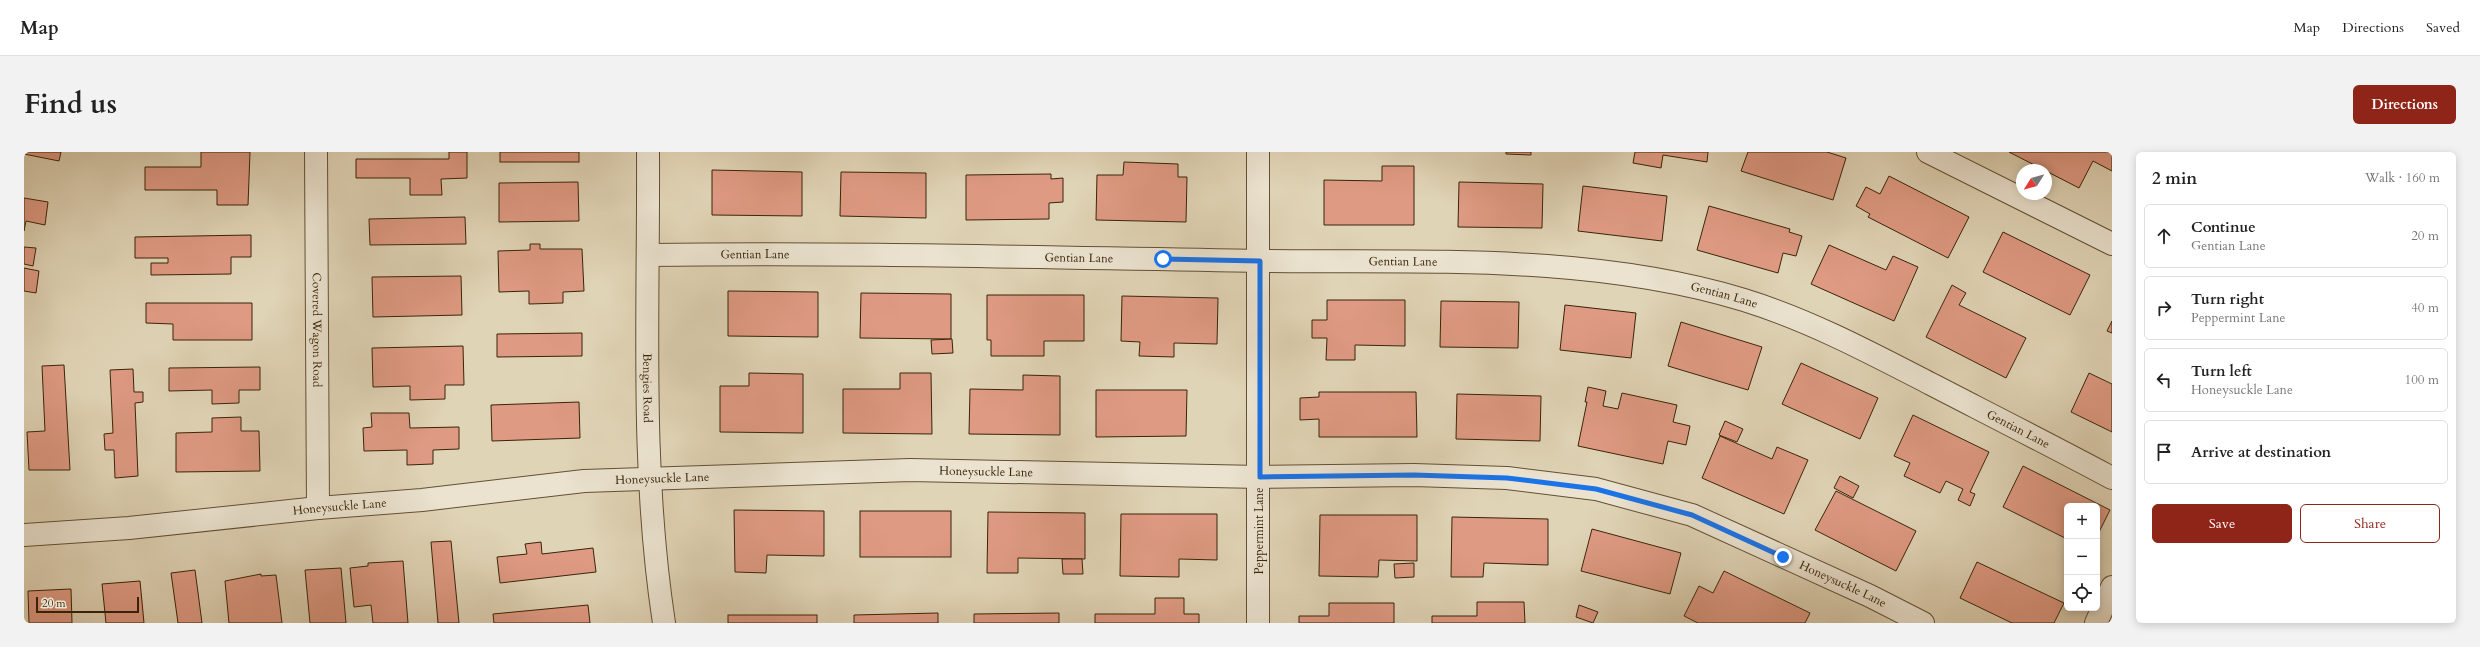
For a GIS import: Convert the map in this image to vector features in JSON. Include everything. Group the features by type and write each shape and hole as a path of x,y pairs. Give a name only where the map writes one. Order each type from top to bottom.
{"street":[{"name":"Covered Wagon Road","path":"316,152 318,508"},
{"name":"Bengies Road","path":"648,152 649,255 646,385 649,479 654,559 664,623"},
{"name":"Peppermint Lane","path":"1258,152 1260,261 1258,623"},
{"path":"1928,152 2112,244"},
{"name":"Gentian Lane","path":"649,255 813,253 1447,263 1544,267 1638,276 1747,301 1869,352 2112,478"},
{"name":"Honeysuckle Lane","path":"24,535 130,528 318,508 422,500 584,481 910,470 1260,477 1414,475 1499,478 1596,489 1692,515 1870,596 1923,623"},
{"path":"2096,623 2112,586"}],"building":[{"path":"24,152 61,152 59,161 24,154"},
{"path":"201,152 250,152 248,205 217,205 217,190 145,190 145,167 201,167"},
{"path":"449,152 467,152 467,178 441,179 442,195 410,195 410,178 356,178 356,159 449,159"},
{"path":"500,152 579,152 579,162 500,162"},
{"path":"1506,152 1531,152 1531,155 1506,154"},
{"path":"1635,152 1708,152 1707,162 1663,155 1661,168 1633,163"},
{"path":"1748,152 1827,152 1846,158 1833,200 1741,171"},
{"path":"2009,152 2112,152 2112,171 2093,161 2079,188 2052,174 2052,164 2032,164"},
{"path":"1124,162 1178,164 1178,177 1187,177 1186,222 1096,220 1097,175 1123,175"},
{"path":"1382,166 1414,166 1414,225 1324,225 1324,180 1382,181"},
{"path":"712,170 802,172 802,216 712,215"},
{"path":"841,172 926,173 926,218 840,216"},
{"path":"1051,174 1051,179 1063,178 1063,202 1049,203 1049,219 966,220 966,175"},
{"path":"1889,176 1969,217 1948,258 1868,217 1870,214 1856,206 1866,187 1880,194"},
{"path":"578,182 579,221 499,222 499,183"},
{"path":"1459,182 1543,184 1542,228 1458,227"},
{"path":"1583,186 1667,196 1662,241 1578,231"},
{"path":"24,198 48,202 45,225 26,221 24,231"},
{"path":"1709,206 1790,229 1789,232 1802,236 1796,256 1783,253 1778,273 1697,250"},
{"path":"465,217 466,244 370,245 369,219"},
{"path":"2003,232 2090,275 2070,315 1983,272"},
{"path":"251,235 251,257 231,257 231,274 151,275 151,263 168,263 168,258 135,258 135,237"},
{"path":"530,244 540,244 540,249 582,249 584,291 563,292 563,303 529,304 529,291 499,292 498,251 530,250"},
{"path":"1829,245 1886,270 1893,256 1918,267 1894,321 1811,284"},
{"path":"24,247 36,248 33,266 24,264"},
{"path":"24,268 39,271 36,293 24,291"},
{"path":"461,276 462,315 373,317 372,277"},
{"path":"1952,285 1966,293 1959,305 2026,338 2006,378 1926,337"},
{"path":"728,291 818,292 818,337 728,336"},
{"path":"861,293 951,294 951,339 860,338"},
{"path":"987,295 1084,295 1084,341 1044,341 1044,356 991,356 991,340 987,340"},
{"path":"1122,296 1218,298 1217,344 1174,343 1174,357 1139,356 1140,342 1121,341"},
{"path":"1327,300 1405,300 1405,346 1355,345 1355,360 1326,360 1327,338 1312,338 1312,320 1327,320"},
{"path":"1441,301 1519,302 1518,348 1440,347"},
{"path":"146,303 252,303 252,340 173,340 173,324 146,323"},
{"path":"1565,305 1636,313 1631,358 1560,350"},
{"path":"2112,321 2112,333 2107,331"},
{"path":"1681,322 1762,347 1748,390 1668,366"},
{"path":"582,333 582,356 497,357 497,334"},
{"path":"952,339 953,353 932,354 931,340"},
{"path":"463,346 464,385 445,385 445,399 410,400 410,386 373,387 372,348"},
{"path":"1801,363 1878,398 1860,439 1782,404"},
{"path":"64,365 70,470 29,470 27,432 45,431 42,366"},
{"path":"260,367 260,390 239,390 239,403 212,404 212,390 169,391 169,368"},
{"path":"133,369 134,392 143,392 143,402 135,403 138,476 115,478 114,450 105,450 104,434 113,433 110,370"},
{"path":"749,373 803,374 803,433 720,432 720,386 749,386"},
{"path":"900,373 931,373 932,434 843,433 843,389 900,389"},
{"path":"2089,373 2112,384 2112,432 2071,412"},
{"path":"1023,375 1060,376 1060,435 969,434 970,389 1023,390"},
{"path":"1588,387 1606,391 1603,406 1618,409 1622,393 1677,405 1673,422 1690,426 1686,445 1668,441 1663,464 1578,446 1587,402 1585,402"},
{"path":"1096,390 1187,390 1186,436 1096,437"},
{"path":"1319,392 1416,392 1417,437 1319,437 1319,419 1300,420 1300,398 1319,397"},
{"path":"1457,394 1541,396 1540,441 1456,439"},
{"path":"579,402 580,438 492,441 491,405"},
{"path":"371,413 409,413 410,428 459,427 459,449 433,450 433,464 407,465 407,450 364,451 363,428 372,427"},
{"path":"1913,415 1989,452 1970,492 1975,494 1970,506 1958,500 1963,489 1946,481 1940,493 1904,476 1910,463 1894,456"},
{"path":"241,417 241,431 259,431 260,471 176,472 176,433 212,432 212,418"},
{"path":"1725,421 1743,429 1737,442 1719,435"},
{"path":"1720,436 1772,459 1777,447 1808,460 1784,514 1702,478"},
{"path":"2023,466 2096,503 2064,503 2064,538 2003,507"},
{"path":"1840,476 1859,486 1853,498 1834,488"},
{"path":"1836,491 1916,531 1896,571 1815,530"},
{"path":"2100,505 2110,510 2100,530"},
{"path":"734,510 824,511 824,556 767,555 766,573 735,572"},
{"path":"860,511 951,511 951,557 860,557"},
{"path":"988,512 1085,513 1085,559 1018,558 1018,573 987,573"},
{"path":"1121,514 1217,514 1217,560 1179,559 1179,577 1120,576"},
{"path":"1320,515 1417,515 1417,561 1379,560 1378,577 1319,576"},
{"path":"1452,517 1548,519 1548,565 1484,563 1483,577 1451,577"},
{"path":"1592,529 1681,553 1670,594 1581,571"},
{"path":"451,541 459,623 438,623 431,542"},
{"path":"541,542 542,554 593,548 596,572 500,583 497,557 527,554 525,544"},
{"path":"1062,559 1082,559 1083,574 1063,574"},
{"path":"403,561 408,623 373,623 371,605 354,607 350,568 368,566 368,563"},
{"path":"1977,562 2064,603 2054,623 2012,623 1960,598"},
{"path":"1414,563 1414,577 1395,578 1394,564"},
{"path":"341,568 346,623 310,623 305,570"},
{"path":"195,570 202,623 178,623 171,573"},
{"path":"1724,571 1810,613 1805,623 1698,623 1684,616 1699,586 1713,593"},
{"path":"261,574 261,576 276,575 282,623 229,623 225,581"},
{"path":"140,581 144,623 106,623 102,584"},
{"path":"71,589 72,623 29,623 28,591"},
{"path":"1155,598 1184,598 1184,614 1199,614 1199,623 1095,623 1095,614 1155,614"},
{"path":"1477,602 1524,602 1525,623 1432,623 1432,616 1477,616"},
{"path":"1329,603 1394,603 1394,623 1299,623 1299,616 1329,616"},
{"path":"588,605 590,623 494,623 493,614"},
{"path":"1579,605 1598,612 1593,623 1576,617"},
{"path":"938,613 938,623 854,623 854,615"},
{"path":"1059,613 1059,623 974,623 974,614"},
{"path":"728,615 817,615 817,623 728,623"}],"route":[{"path":"1163,259 1260,261 1260,477 1414,475 1507,478 1596,489 1692,515 1783,557"}]}
